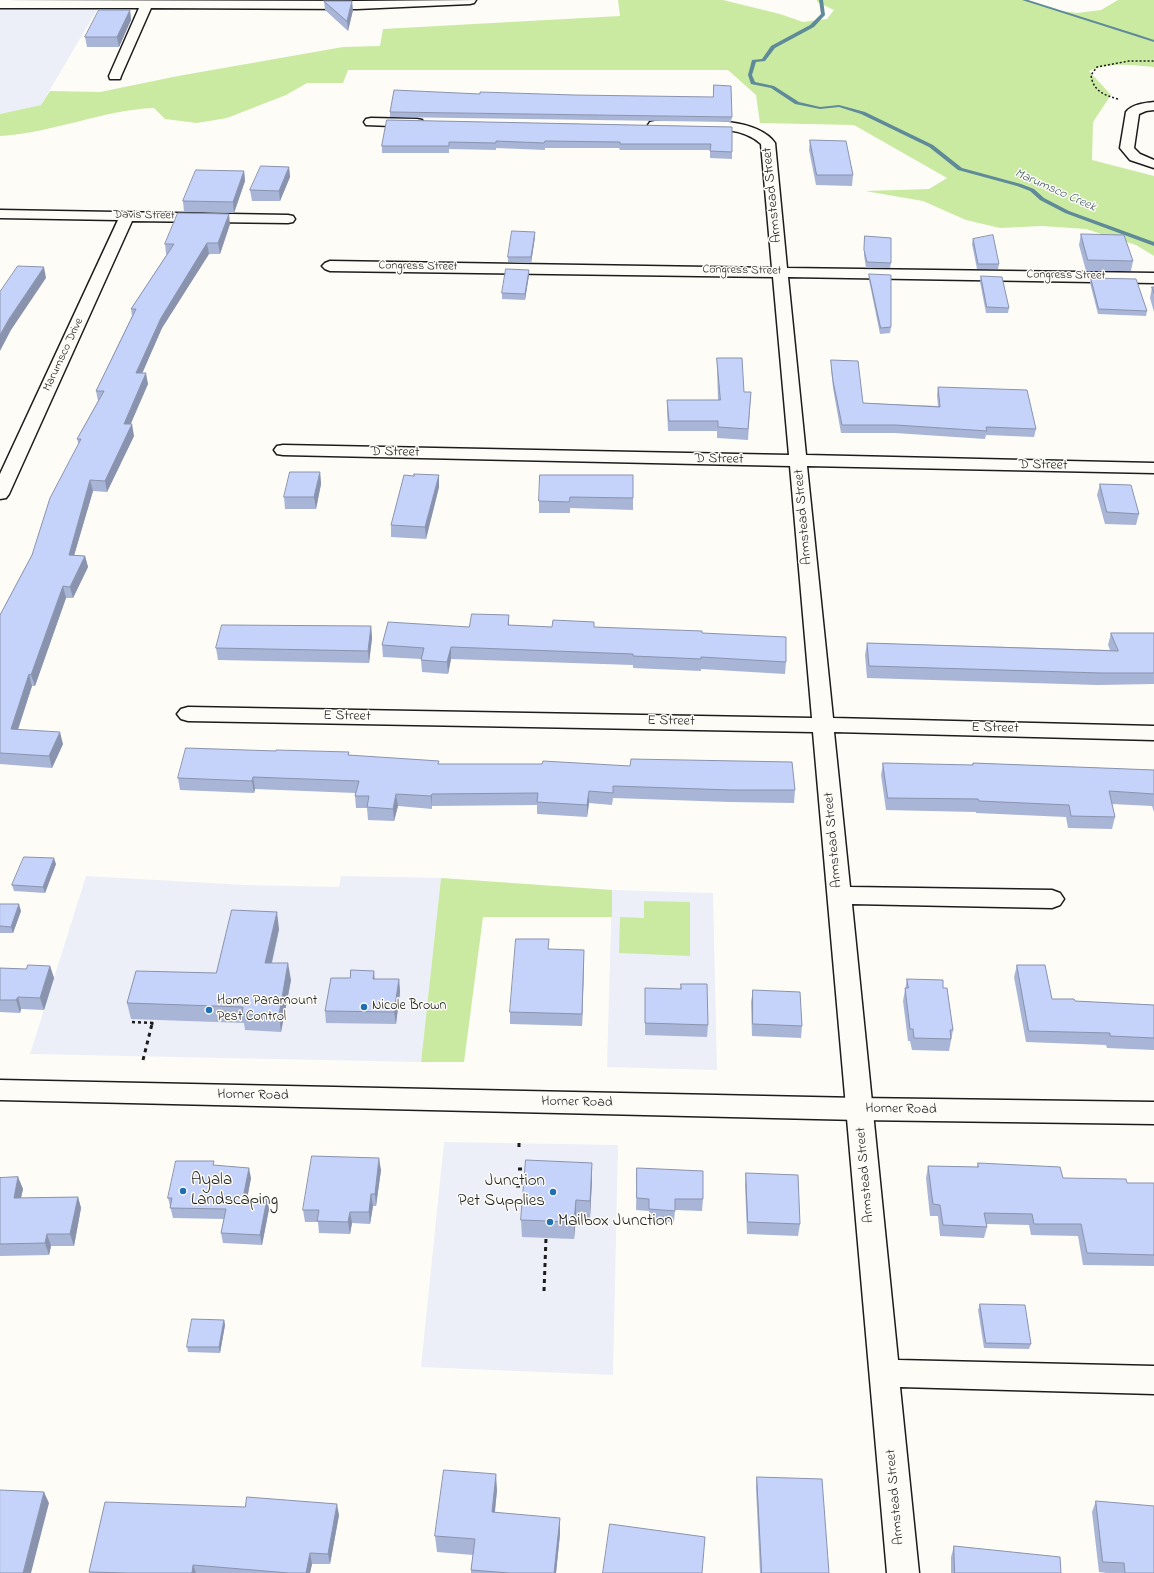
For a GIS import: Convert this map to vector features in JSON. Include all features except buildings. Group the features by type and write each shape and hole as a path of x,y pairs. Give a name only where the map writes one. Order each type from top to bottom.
{"street":[{"path":"0,4 470,0"},
{"path":"115,76 148,3"},
{"path":"1149,107 1133,112 1128,148 1129,153 1135,157 1144,162 1154,164"},
{"path":"371,122 427,123"},
{"name":"Armstead Street","path":"639,125 738,128 758,133 765,137 768,143 903,1573"},
{"name":"Davis Street","path":"0,214 288,219"},
{"name":"Marumsco Drive","path":"0,494 127,216"},
{"name":"Congress Street","path":"330,266 781,271 1154,278"},
{"name":"D Street","path":"283,450 1154,468"},
{"name":"E Street","path":"188,714 824,725 1154,733"},
{"path":"839,895 1052,899"},
{"name":"Horner Road","path":"0,1090 860,1109 1154,1113"},
{"path":"884,1373 1154,1380"}],"path":[{"path":"1149,107 1105,95 1093,86 1091,75 1097,67 1102,65 1129,61 1154,61"},
{"path":"132,1022 153,1021 143,1060"},
{"path":"518,1169 532,1170"},
{"path":"516,1186 525,1186"},
{"path":"544,1291 546,1238"}],"shaded area":[{"path":"0,1 101,3 41,105 0,114"},
{"path":"86,876 245,885 339,887 341,876 441,878 421,1062 30,1054"},
{"path":"612,890 713,893 717,1070 607,1067"},
{"path":"444,1142 618,1145 613,1375 421,1367"}],"green space":[{"path":"618,0 723,0 780,14 803,22 827,19 834,10 817,2 817,0 1028,0 1062,11 1077,13 1101,10 1118,0 1154,0 1154,67 1113,65 1089,71 1111,95 1093,122 1092,160 1154,176 1154,256 1136,245 1086,229 1042,226 1000,228 966,220 923,201 865,191 929,189 947,178 854,125 760,123 756,95 728,70 348,70 343,83 307,83 286,95 227,118 197,123 165,119 154,108 115,113 39,131 0,136 0,114 41,105 50,91 100,92 178,76 343,47 380,46 383,29 620,16"},
{"path":"441,878 612,890 612,917 483,917 464,1062 421,1062"},
{"path":"644,901 690,902 690,956 619,953 620,917 644,918"}],"waterway":[{"name":"Marumsco Creek","path":"821,0 823,14 812,26 773,47 763,60 754,61 750,75 753,83 772,87 797,103 820,108 839,106 863,113 931,146 960,169 1032,190 1042,199 1067,212 1154,244"},
{"path":"1024,0 1154,41"}],"place":[{"name":"Nicole Brown","path":"364,1007"},
{"name":"Home Paramount Pest Control","path":"209,1010"},
{"name":"Ayala Landscaping","path":"183,1191"},
{"name":"Junction Pet Supplies","path":"553,1192"},
{"name":"Mailbox Junction","path":"550,1222"}]}
